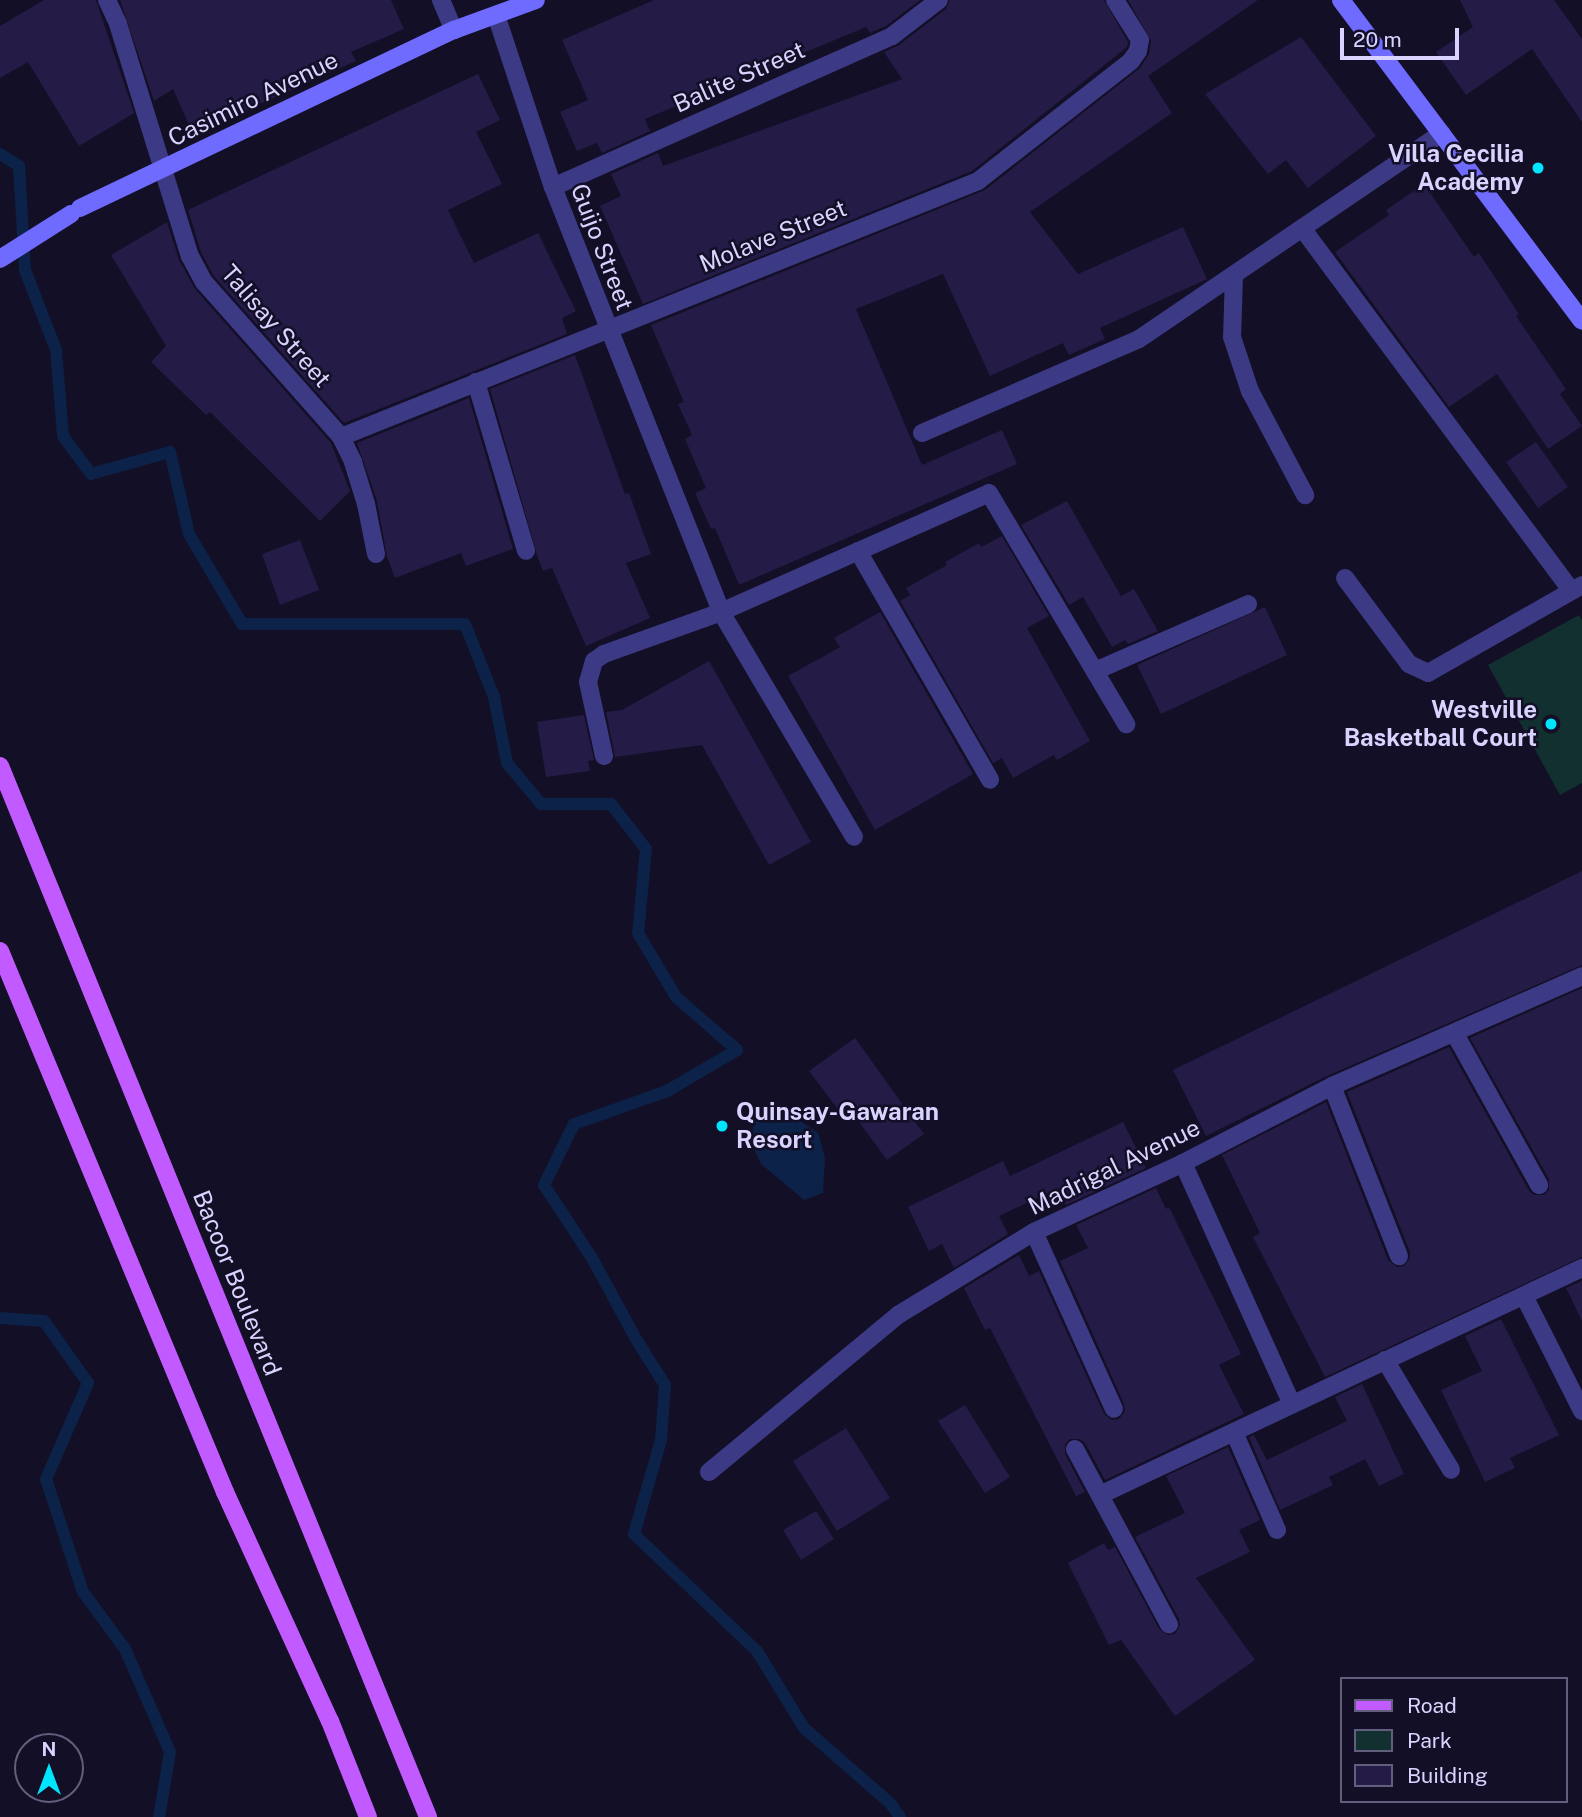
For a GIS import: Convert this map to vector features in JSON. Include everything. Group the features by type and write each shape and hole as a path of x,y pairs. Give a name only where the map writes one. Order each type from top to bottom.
{"main road":[{"name":"Bacoor Boulevard","path":"0,766 428,1817"},
{"path":"0,951 225,1492 330,1721 368,1817"}],"street":[{"name":"Talisay Street","path":"107,0 118,24 190,256 204,282 341,437 353,462 366,504 376,554"},
{"path":"441,0 454,30"},
{"name":"Casimiro Avenue","path":"0,259 76,211 454,30 536,0"},
{"name":"Balite Street","path":"553,187 892,36 939,0"},
{"name":"Molave Street","path":"341,437 978,181 1131,61 1138,51 1140,40 1115,0"},
{"path":"1341,0 1582,321"},
{"name":"Guijo Street","path":"496,15 553,187 721,612 854,837"},
{"path":"922,433 1139,339 1441,133"},
{"path":"1302,228 1577,588 1428,673 1409,664 1345,578"},
{"path":"1234,275 1232,337 1250,391 1304,495"},
{"path":"476,382 526,551"},
{"path":"604,756 588,682 594,661 604,654 721,612 989,493 1126,724"},
{"path":"858,551 990,780"},
{"path":"1095,671 1248,604"},
{"name":"Madrigal Avenue","path":"709,1472 898,1315 1034,1232 1183,1163 1332,1086 1582,976"},
{"path":"1455,1034 1539,1185"},
{"path":"1332,1086 1399,1256"},
{"path":"1183,1163 1292,1404"},
{"path":"1034,1232 1114,1409"},
{"path":"1100,1495 1582,1268"},
{"path":"1524,1296 1582,1411"},
{"path":"1385,1360 1451,1469"},
{"path":"1234,1432 1277,1530"},
{"path":"1075,1449 1169,1625"}],"green space":[{"name":"Westville Basketball Court","path":"1579,615 1582,620 1582,783 1560,795 1488,665"}],"water":[{"path":"780,1107 818,1133 825,1157 823,1193 804,1200 761,1164 751,1142 755,1117"}],"building":[{"path":"44,0 96,0 134,113 79,146 28,62 0,78 0,26"},
{"path":"120,0 391,0 404,29 351,52 356,61 193,134 173,89 154,101"},
{"path":"654,0 920,0 886,26 870,33 866,27 645,119 650,131 602,153 597,143 577,151 560,112 588,100 562,40"},
{"path":"950,0 1104,0 1128,42 1127,47 972,171 643,304 600,206 621,196 611,174 658,153 663,166 902,79 884,52 899,45 946,9"},
{"path":"1128,0 1258,0 1148,76 1172,113 1030,212 1078,274 1183,227 1207,279 1100,328 1105,339 1069,355 1063,343 990,376 943,274 856,309 922,465 1002,430 1017,464 739,585 715,528 711,529 695,493 706,488 685,439 692,435 678,404 684,402 651,325 985,190 1140,68 1149,54 1151,41"},
{"path":"1460,0 1554,0 1582,39 1582,122 1532,49 1466,95 1436,52 1473,27"},
{"path":"1301,37 1376,136 1308,188 1286,160 1268,174 1205,94"},
{"path":"478,74 500,120 476,132 502,184 448,210 474,263 538,233 576,311 562,318 567,334 344,423 213,275 201,252 188,210"},
{"path":"1424,184 1474,257 1479,253 1519,314 1516,316 1566,389 1560,394 1582,426 1548,449 1497,374 1449,407 1335,252 1389,215 1386,210"},
{"path":"167,222 179,260 195,289 331,443 350,491 320,521 210,412 206,415 151,362 166,346 111,255"},
{"path":"575,355 625,494 629,493 651,554 626,563 650,618 586,646 552,568 543,571 537,555 490,389"},
{"path":"469,398 513,549 466,566 461,553 395,578 387,557 377,501 357,443"},
{"path":"1536,442 1568,487 1538,508 1506,462"},
{"path":"1067,501 1121,596 1134,589 1158,631 1128,644 1125,640 1112,647 1083,597 1069,605 1021,525"},
{"path":"1002,536 1049,616 1027,628 1090,741 1057,760 1054,755 1013,778 1002,758 993,763 900,601 910,595 906,588 947,565 945,562 979,543 981,547"},
{"path":"300,540 319,590 280,605 262,554"},
{"path":"1265,607 1287,655 1161,714 1137,665"},
{"path":"880,612 973,774 875,830 788,676 840,647 834,638"},
{"path":"709,661 811,842 769,865 702,745 615,757 606,712 622,710"},
{"path":"584,715 594,760 588,761 590,771 546,777 537,722"},
{"path":"1582,871 1582,965 1327,1076 1206,1136 1173,1070"},
{"path":"1582,988 1582,1257 1325,1377 1253,1237 1260,1233 1222,1155 1326,1102 1388,1260 1397,1267 1404,1266 1410,1258 1410,1252 1347,1092 1449,1047 1529,1191 1534,1195 1544,1195 1549,1190 1549,1179 1470,1038"},
{"path":"855,1038 924,1134 887,1160 854,1115 846,1120 809,1071"},
{"path":"1123,1122 1146,1168 1066,1205 1058,1188 999,1216 1008,1234 954,1268 942,1244 929,1251 908,1207 1003,1161 1010,1176"},
{"path":"1156,1188 1166,1209 1169,1207 1241,1354 1219,1365 1244,1414 1105,1480 1085,1443 1080,1439 1070,1439 1065,1444 1065,1454 1085,1492 1076,1496 990,1328 985,1330 964,1288 1019,1255 1029,1276 1039,1271 1104,1414 1112,1420 1119,1419 1125,1411 1124,1404 1060,1261 1088,1248 1076,1225"},
{"path":"1582,1281 1582,1321 1566,1288"},
{"path":"1501,1319 1559,1435 1510,1458 1515,1468 1485,1482 1441,1390 1482,1371 1465,1336"},
{"path":"1362,1384 1404,1474 1379,1486 1365,1459 1329,1477 1333,1485 1280,1510 1249,1437 1254,1435 1267,1460 1347,1421 1335,1397"},
{"path":"965,1405 1010,1477 985,1493 938,1421"},
{"path":"846,1428 890,1498 837,1531 793,1461"},
{"path":"1228,1447 1260,1520 1239,1530 1250,1552 1196,1578 1255,1660 1175,1716 1121,1640 1109,1645 1068,1563 1104,1543 1108,1550 1115,1547 1159,1629 1168,1635 1175,1634 1180,1625 1179,1619 1135,1537 1185,1513 1166,1476"},
{"path":"816,1511 834,1539 801,1560 783,1530"}],"waterway":[{"path":"0,154 19,166 25,270 56,350 63,436 91,474 170,452 189,534 242,624 465,624 494,697 507,763 541,804 611,804 646,849 638,933 676,997 737,1050 667,1091 574,1124 544,1185 592,1258 636,1339 665,1385 661,1440 634,1534 757,1651 804,1728 890,1803 900,1817"},
{"path":"0,1318 44,1321 88,1383 46,1479 83,1592 125,1649 170,1752 159,1817"}],"place":[{"name":"Villa Cecilia Academy","path":"1538,168"},
{"name":"Westville Basketball Court","path":"1551,724"},
{"name":"Quinsay-Gawaran Resort","path":"722,1126"}]}
